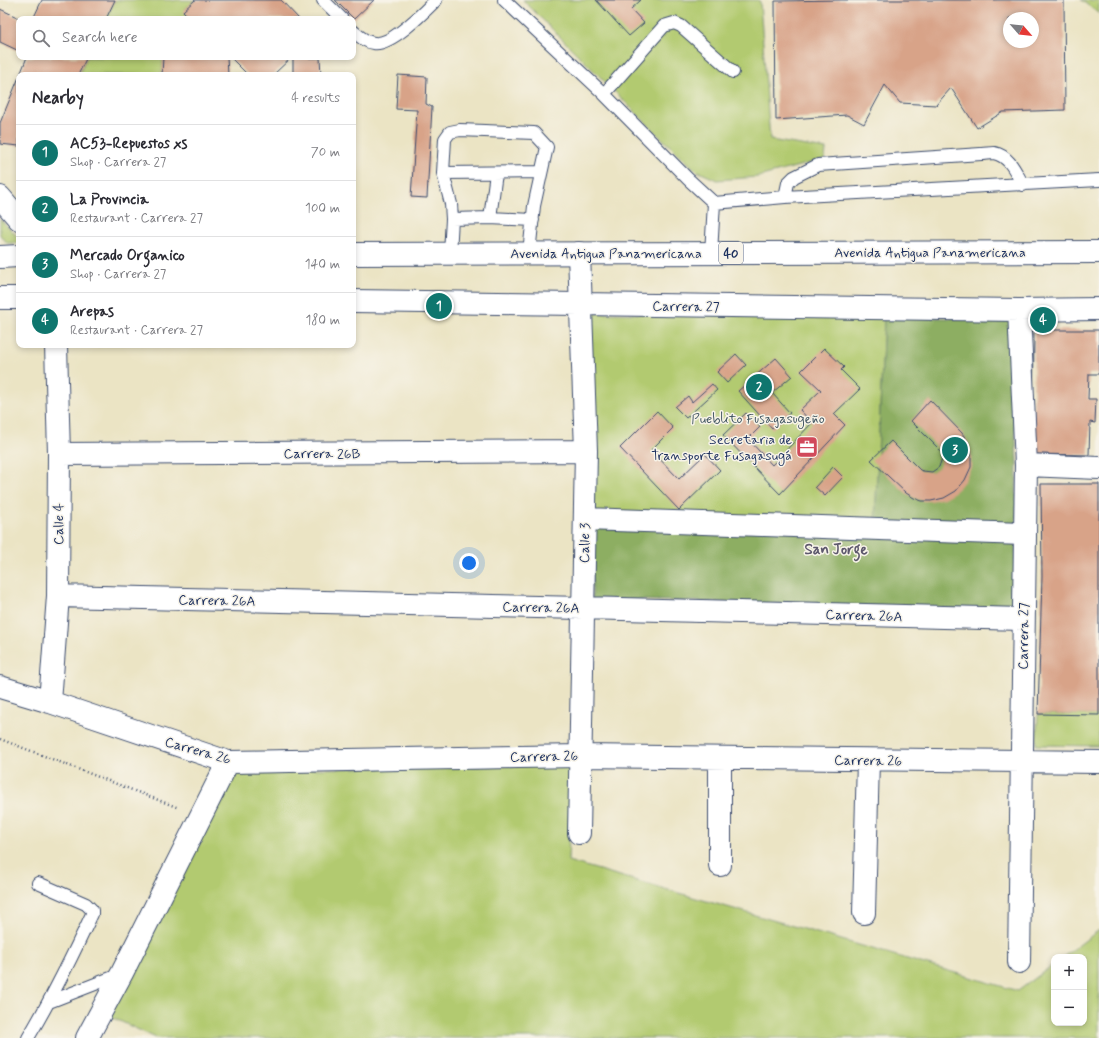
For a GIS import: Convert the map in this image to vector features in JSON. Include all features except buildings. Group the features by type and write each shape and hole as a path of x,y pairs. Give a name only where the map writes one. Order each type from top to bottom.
{"street":[{"path":"0,197 16,216"},
{"name":"Avenida Antigua Panamericana","path":"356,254 1099,252"},
{"name":"Calle 3","path":"579,253 586,451 579,833"},
{"path":"0,298 16,298"},
{"name":"Carrera 27","path":"356,302 1019,310 1099,309"},
{"name":"Carrera 27","path":"1019,310 1026,465 1019,962"},
{"name":"Calle 4","path":"50,702 58,596 59,454 56,348"},
{"name":"Carrera 26B","path":"59,454 586,451"},
{"path":"1026,465 1099,468"},
{"path":"585,519 1025,534"},
{"name":"Carrera 26A","path":"58,596 1023,619"},
{"name":"Carrera 26","path":"0,687 50,702 228,762 581,756 1099,762"},
{"path":"720,758 720,865"},
{"path":"864,913 868,760"},
{"path":"87,1038 122,973 228,762"}],"lane":[{"path":"323,0 339,16"},
{"path":"356,33 360,38 375,44 392,38 415,20 436,0"},
{"path":"504,0 604,94 688,180 714,203 785,197 1099,180"},
{"path":"604,94 664,26 674,23 681,26 733,72"},
{"path":"450,253 452,219 451,204 443,173 445,139 450,132 460,130 534,133 547,147 534,206 529,253"},
{"path":"785,197 788,183 803,172 818,165 994,153 1004,157 1012,166 1023,185"},
{"path":"443,173 541,172"},
{"path":"490,218 496,173"},
{"path":"711,253 714,203"},
{"path":"452,219 490,218 533,220"},
{"path":"28,1038 75,952 92,914 92,910 86,904 38,882"},
{"path":"49,1002 122,973"}],"path":[{"path":"0,740 201,817"}],"green space":[{"path":"115,0 195,0 183,11 188,16 107,16"},
{"path":"523,0 759,0 770,140 826,149 825,159 758,177 717,180 697,171 658,135"},
{"path":"1081,0 1099,0 1099,13 1098,13"},
{"path":"86,60 163,60 162,72 80,72"},
{"path":"0,219 16,235 16,243 7,243 0,235"},
{"name":"Pueblito Fusagasugeño","path":"590,313 884,317 875,525 593,516"},
{"path":"884,317 1011,319 1017,465 1015,610 592,599 593,516 875,524"},
{"path":"1038,714 1099,715 1099,746 1036,745"},
{"path":"572,765 568,861 1018,991 1051,966 1051,1026 1087,1026 1087,954 1067,954 1099,930 1099,1038 156,1038 109,1016 235,770"}],"place":[{"name":"AC53-Repuestos xs","path":"439,306"},
{"name":"Arepas","path":"1043,320"},
{"name":"La Provincia","path":"759,387"},
{"name":"Secretaria de Transporte Fusagasugá","path":"807,447"},
{"name":"Mercado Organico","path":"955,450"}],"district":[{"name":"San Jorge","path":"836,549"}]}
